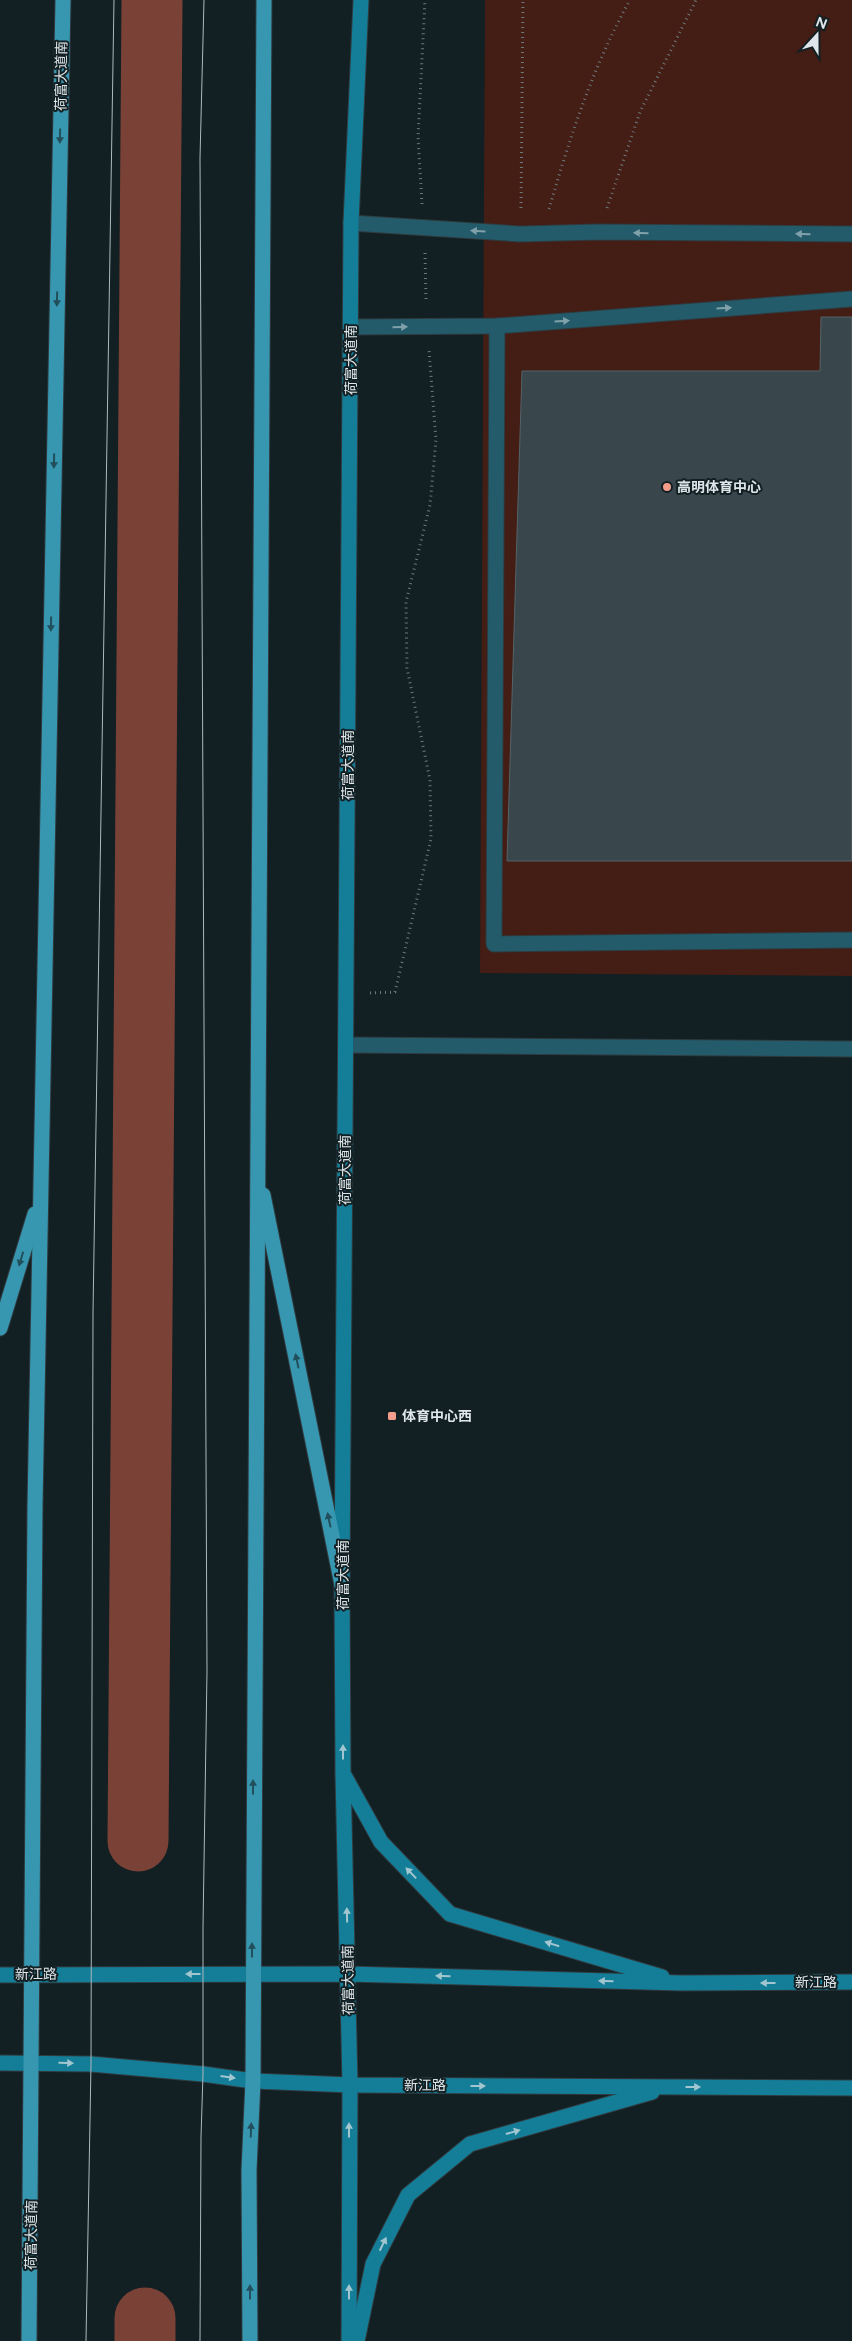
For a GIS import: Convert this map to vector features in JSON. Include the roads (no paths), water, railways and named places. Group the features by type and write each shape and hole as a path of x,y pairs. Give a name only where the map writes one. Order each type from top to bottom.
{"main road":[{"name":"荷富大道南","path":"29,2341 33,2063 35,1516 63,0"},
{"path":"250,2341 249,2170 253,2081 256,1164 264,0"},
{"path":"256,1164 342,1585"},
{"path":"0,1328 40,1196"}],"street":[{"name":"荷富大道南","path":"349,2341 350,2085 343,1774 342,1585 351,223 361,0"},
{"path":"351,223 520,234 598,232 852,234"},
{"path":"351,327 498,326 852,299"},
{"path":"498,326 494,944 852,940"},
{"path":"346,1045 852,1049"},
{"path":"343,1774 381,1842 450,1914 682,1983"},
{"name":"新江路","path":"0,1975 348,1974 682,1983 852,1982"},
{"name":"新江路","path":"0,2063 90,2064 203,2074 253,2081 350,2085 852,2088"},
{"path":"357,2341 373,2264 408,2195 470,2144 669,2087"}],"waterway":[{"path":"138,1841 152,0"},
{"path":"145,2318 145,2341"}],"tram line":[{"path":"86,2341 91,2064 93,1313 114,0"},
{"path":"200,2341 207,1671 200,158 204,0"}],"place":[{"name":"高明体育中心","path":"667,487"},
{"name":"体育中心西","path":"392,1416"}]}
